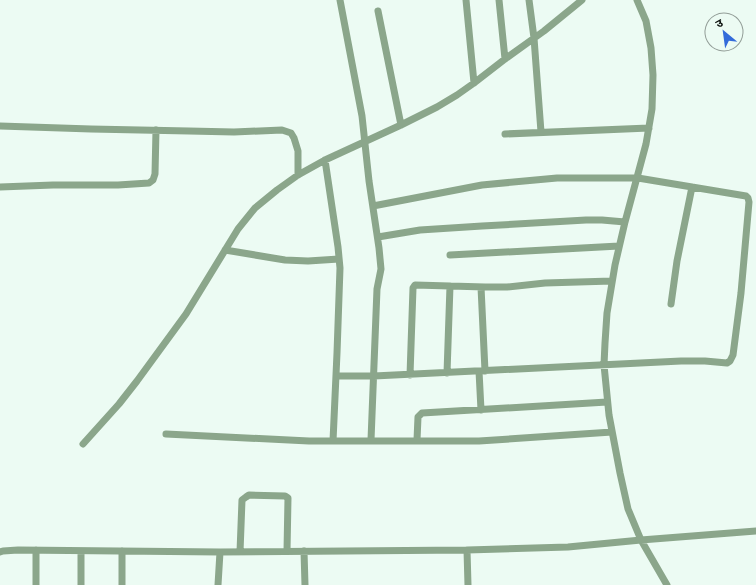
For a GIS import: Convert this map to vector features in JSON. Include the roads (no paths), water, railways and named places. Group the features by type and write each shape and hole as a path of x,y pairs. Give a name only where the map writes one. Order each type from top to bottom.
{"street":[{"path":"340,0 362,116 364,142 378,236 381,269 377,289 371,440"},
{"path":"466,0 474,83"},
{"path":"499,0 505,59"},
{"path":"529,0 534,38 541,132"},
{"path":"83,444 119,404 186,314 238,229 255,208 298,175 325,160 437,107 457,95 534,38 582,0"},
{"path":"637,0 646,21 651,48 653,75 652,109 638,178 614,265 607,312 604,343 604,366 607,402 612,432 628,509 641,540 667,585"},
{"path":"378,11 401,125"},
{"path":"0,126 234,132 282,130 291,133 297,145 298,175"},
{"path":"505,134 649,128"},
{"path":"0,187 149,183 153,180 155,174 156,130"},
{"path":"325,160 339,259 340,278 332,441"},
{"path":"336,376 410,375 680,361 727,363 732,359 733,355 741,293 749,200 746,196 638,178 558,178 482,185 373,206"},
{"path":"671,304 677,261 692,187"},
{"path":"378,236 420,230 586,220 625,222"},
{"path":"450,255 619,246"},
{"path":"225,250 285,260 308,261 339,259"},
{"path":"410,375 413,286 507,287 545,283 612,281"},
{"path":"447,373 450,286"},
{"path":"481,287 481,410"},
{"path":"417,440 418,416 421,414 607,402"},
{"path":"166,434 309,441 479,441 612,432"},
{"path":"240,552 242,500 249,496 285,496 288,498 287,551"},
{"path":"0,552 18,550 240,552 467,550 568,547 756,531"},
{"path":"36,550 36,585"},
{"path":"467,550 468,585"},
{"path":"81,551 81,585"},
{"path":"122,551 122,585"},
{"path":"304,551 305,585"},
{"path":"218,585 220,552"}]}
